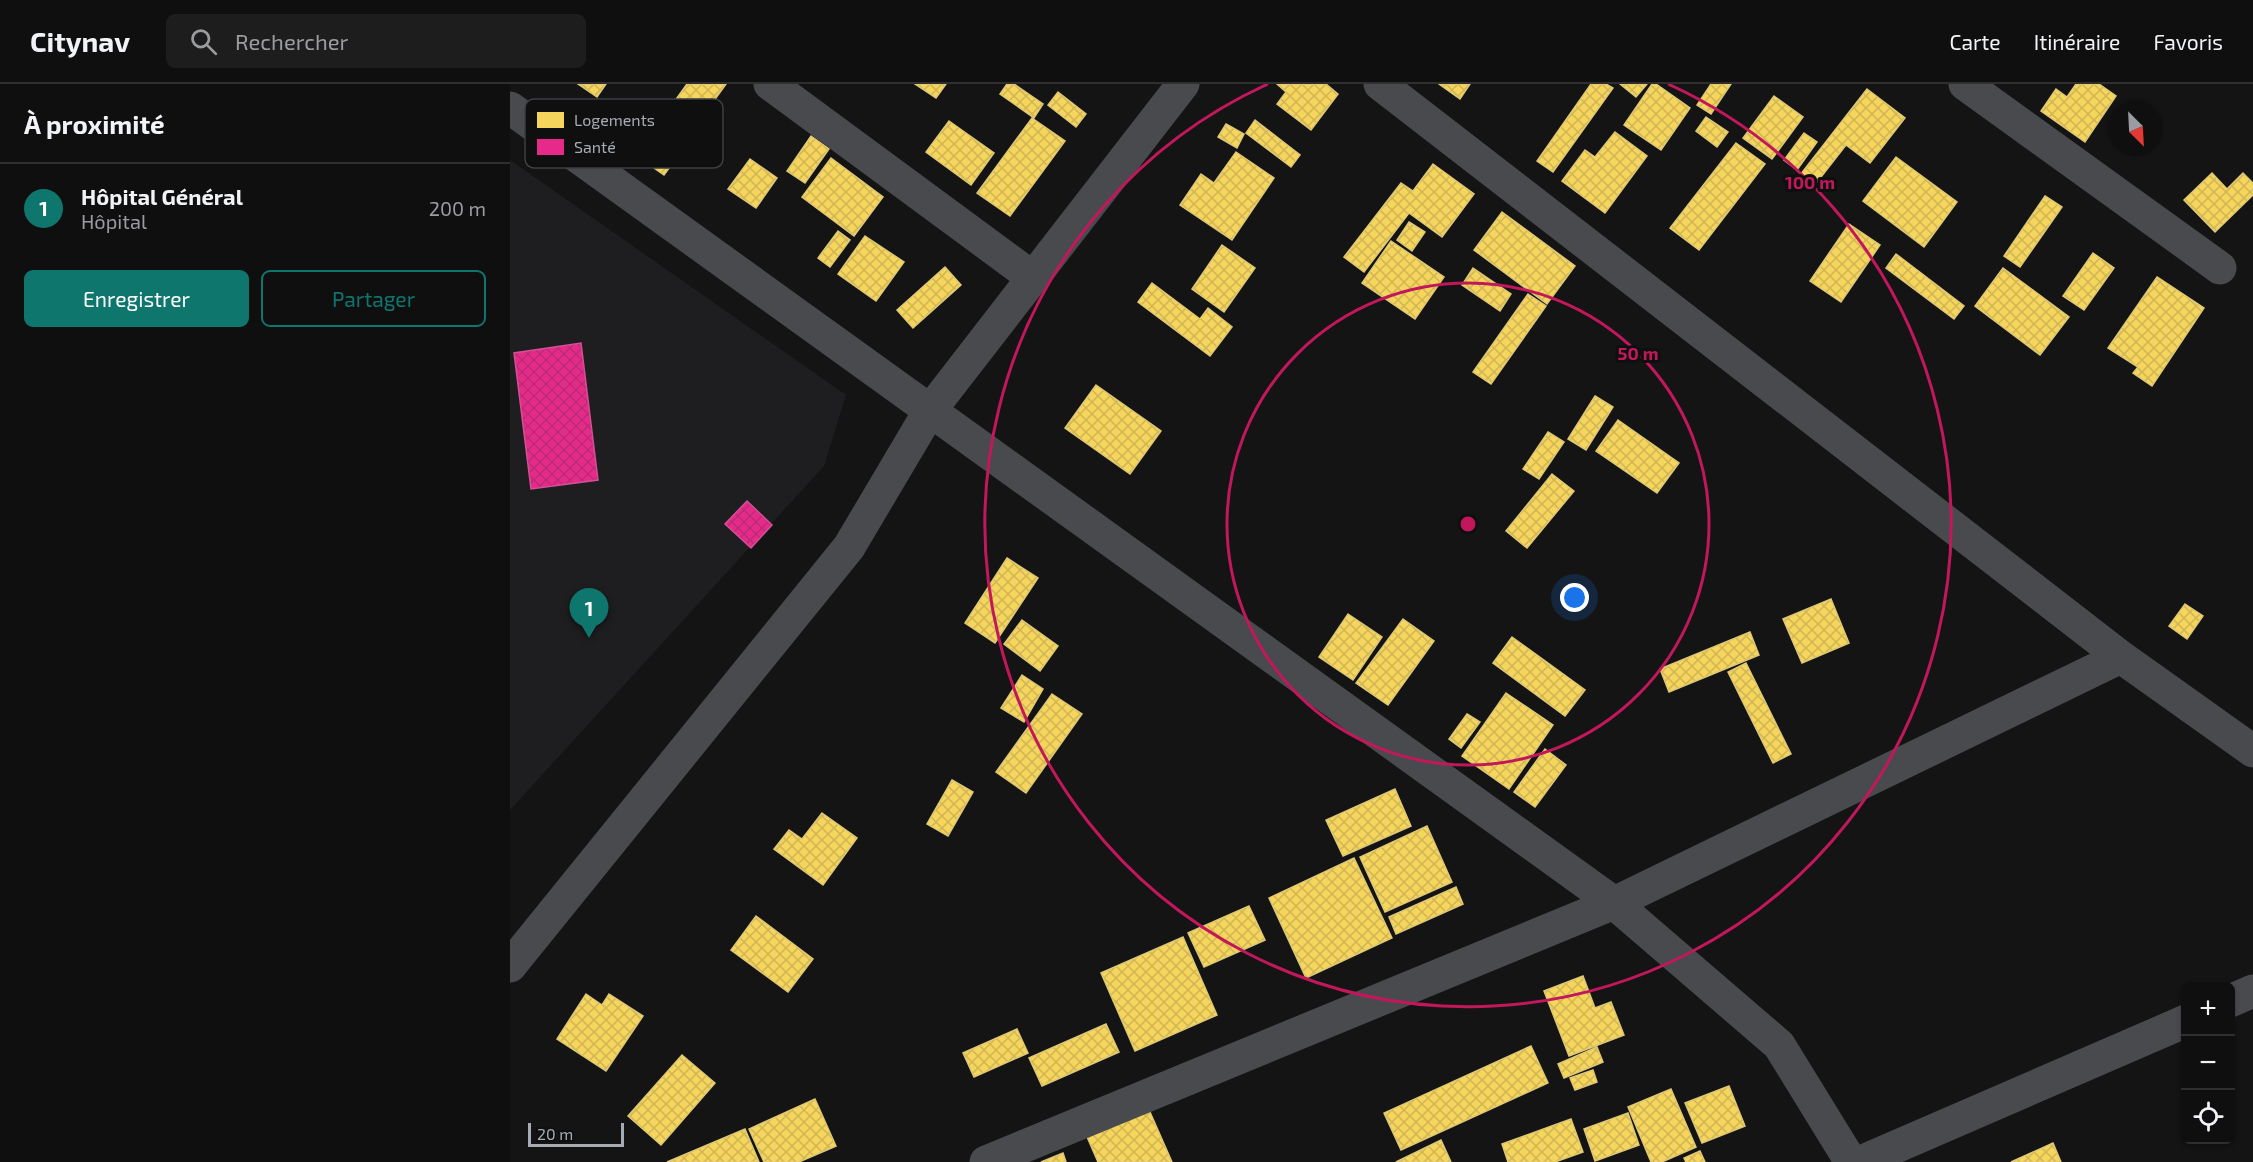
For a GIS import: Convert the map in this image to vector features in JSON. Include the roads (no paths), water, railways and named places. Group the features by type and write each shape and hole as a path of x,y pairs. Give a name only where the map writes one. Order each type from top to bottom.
{"street":[{"path":"770,84 1032,277"},
{"path":"510,966 849,547 929,412 1183,84"},
{"path":"1380,84 2121,657 2253,751"},
{"path":"1965,84 2220,268"},
{"path":"510,108 525,119"},
{"path":"593,168 1614,903 1779,1045 1851,1162"},
{"path":"986,1162 1614,903 2121,657"},
{"path":"2235,999 2253,991"},
{"path":"1861,1162 2181,1023"}],"place":[{"name":"Hôpital Général","path":"589,638"}]}
